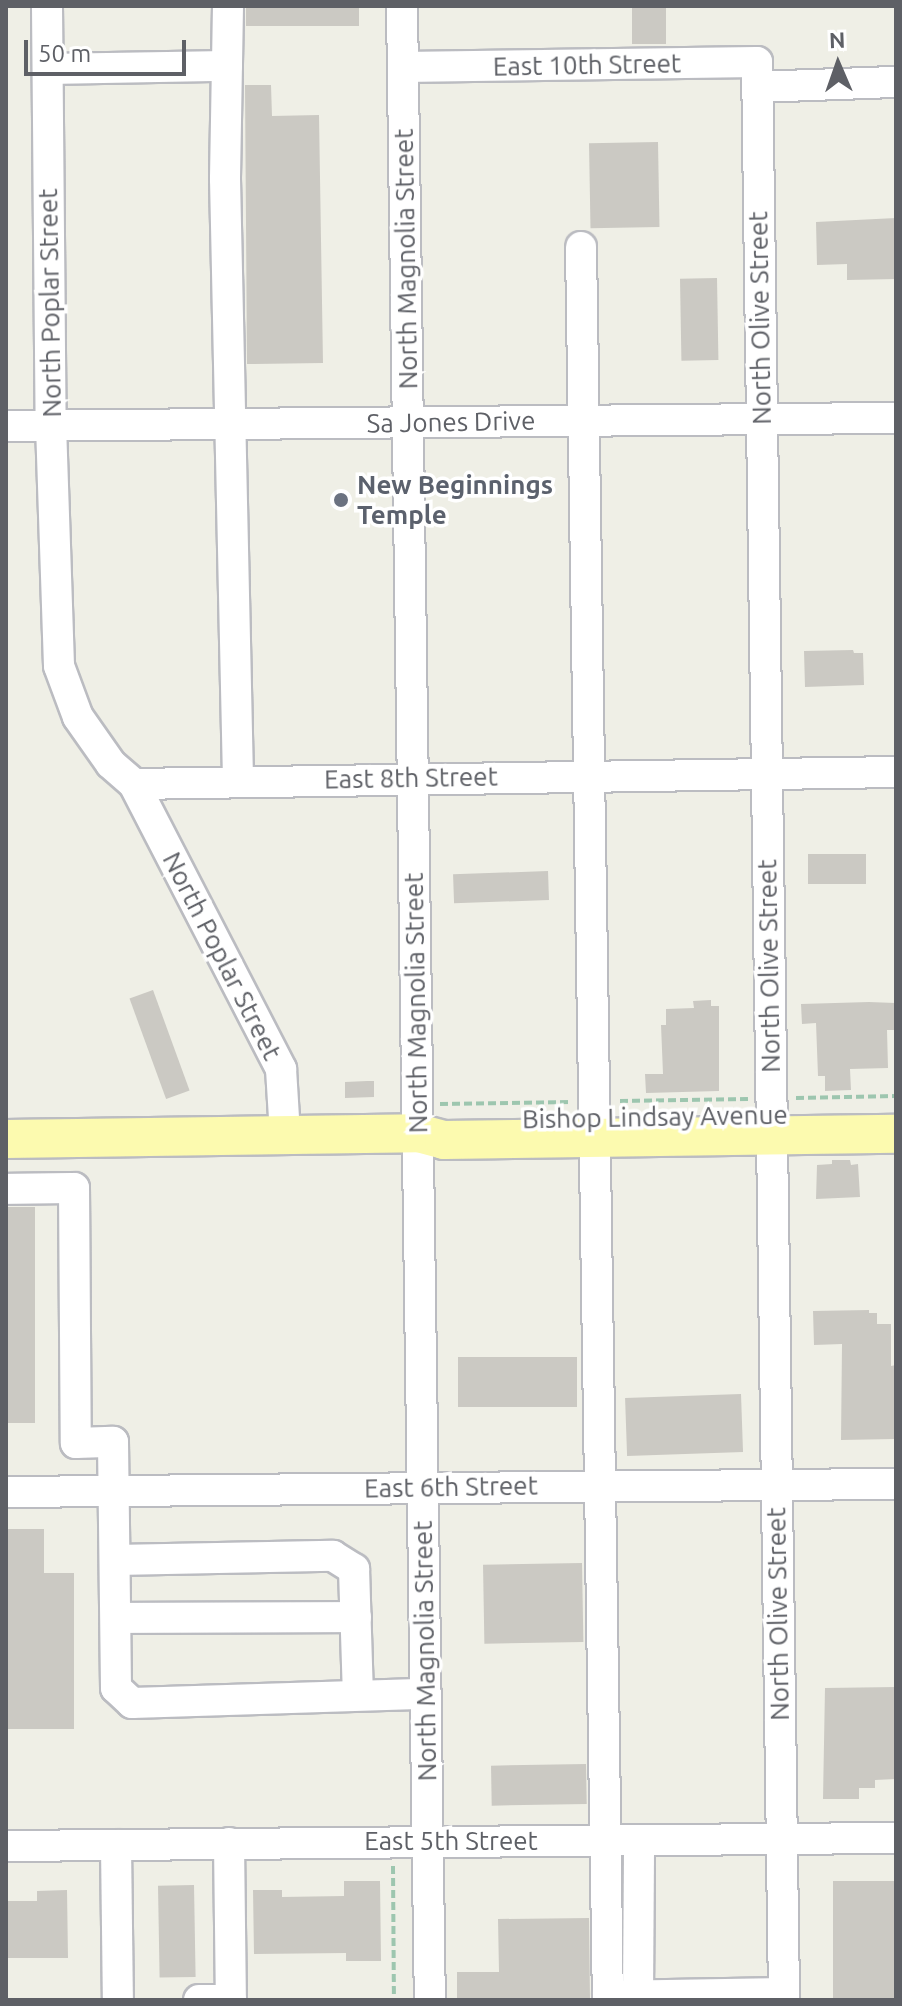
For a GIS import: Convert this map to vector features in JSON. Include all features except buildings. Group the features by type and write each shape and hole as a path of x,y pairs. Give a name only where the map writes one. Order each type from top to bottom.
{"main road":[{"name":"Bishop Lindsay Avenue","path":"6,1139 285,1135 418,1119 594,1120 896,1113"},
{"name":"Bishop Lindsay Avenue","path":"771,1117 896,1134"}],"street":[{"name":"North Poplar Street","path":"47,6 51,425 59,666 68,694 92,741 134,784 281,1069 285,1135"},
{"path":"228,6 229,424 238,782"},
{"name":"North Magnolia Street","path":"402,6 430,2000"},
{"name":"East 10th Street","path":"403,67 757,62 757,82"},
{"path":"48,69 227,66"},
{"path":"757,82 896,82"},
{"name":"North Olive Street","path":"757,82 784,1996"},
{"path":"581,247 608,1998 784,1996"},
{"name":"Sa Jones Drive","path":"6,426 896,418"},
{"name":"East 8th Street","path":"134,784 896,772"},
{"path":"6,1189 74,1188 76,1443 113,1442 116,1688 132,1703 426,1694"},
{"name":"East 6th Street","path":"6,1492 896,1484"},
{"path":"115,1560 333,1556 354,1569 358,1695"},
{"path":"116,1618 356,1617"},
{"name":"East 5th Street","path":"6,1846 896,1838"},
{"path":"638,1996 639,1841"},
{"path":"199,2000 231,2000 229,1843"},
{"path":"116,1845 118,2000"}],"path":[{"path":"418,1119 771,1117 896,1096"},
{"path":"393,1864 394,2000"}],"place":[{"name":"New Beginnings Temple","path":"341,500"}]}
